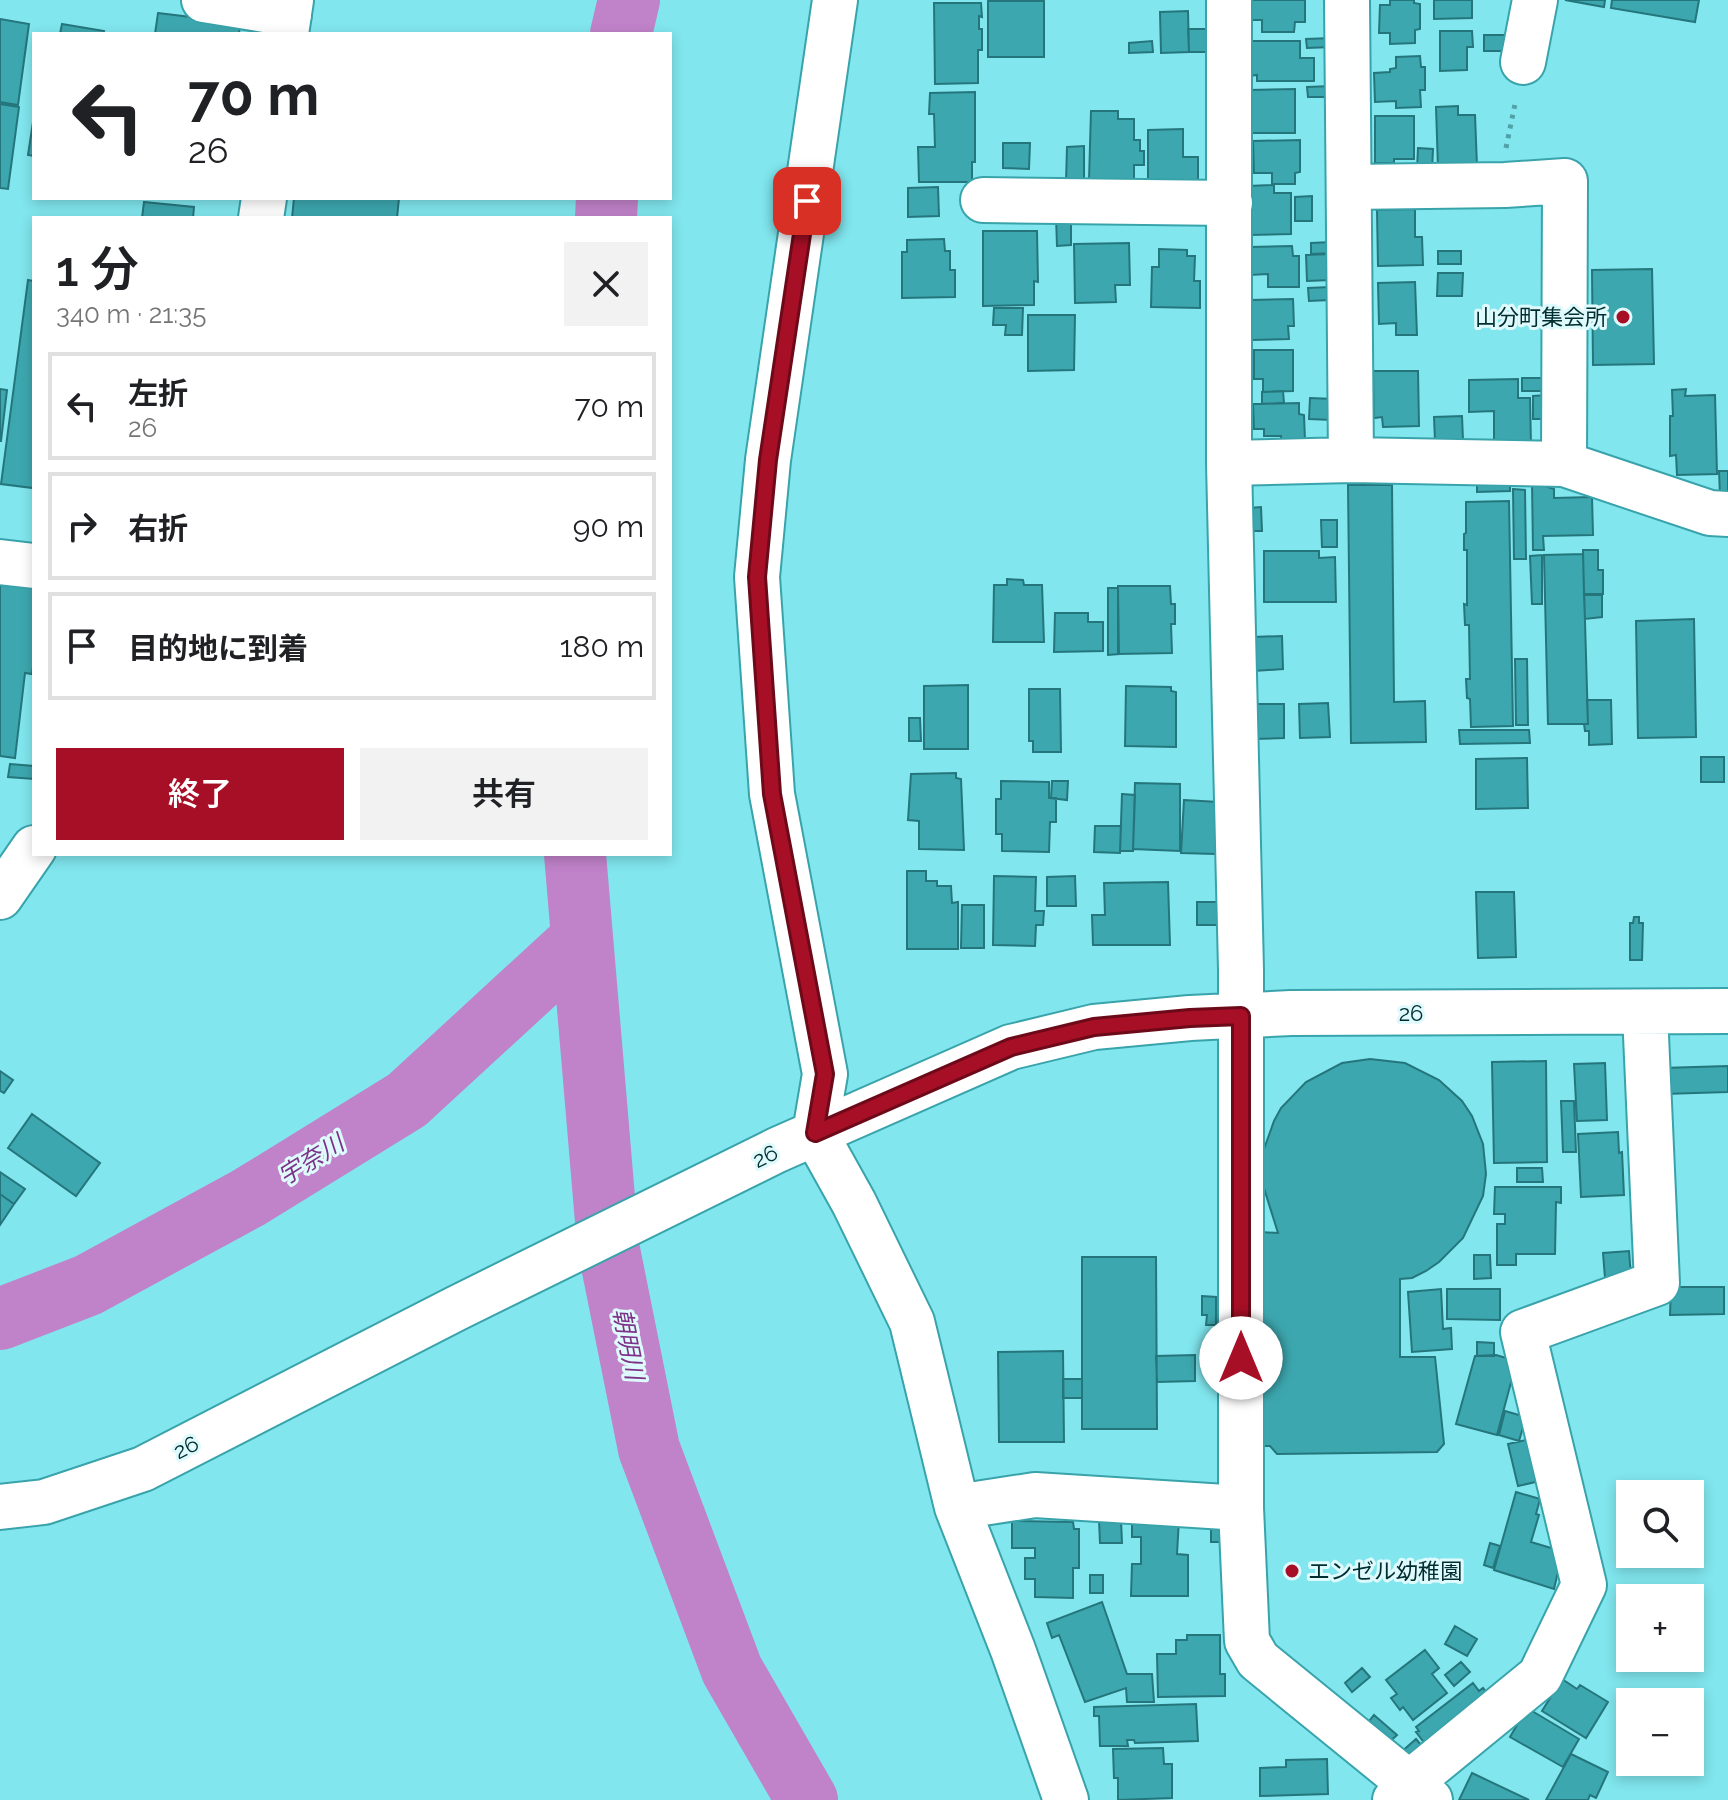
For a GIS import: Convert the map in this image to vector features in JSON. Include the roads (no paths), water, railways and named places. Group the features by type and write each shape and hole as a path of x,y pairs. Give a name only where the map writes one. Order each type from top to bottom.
{"street":[{"path":"204,0 289,16"},
{"path":"835,0 768,460 757,577 772,794 825,1074 796,1141 854,1203 912,1322 957,1507 1013,1650 1066,1800"},
{"path":"1229,0 1229,463 1241,1016 1241,1508 1247,1641 1258,1660 1411,1795 1540,1676 1584,1585 1523,1332 1657,1283 1645,1013"},
{"path":"1347,0 1351,460"},
{"path":"1523,62 1535,0"},
{"path":"1349,187 1565,181 1564,464"},
{"path":"983,200 1230,203"},
{"path":"1229,463 1351,460 1564,464 1710,513 1728,514"},
{"path":"0,562 32,566"},
{"path":"0,897 32,851"},
{"name":"26","path":"0,1507 44,1502 143,1469 457,1308 796,1141 1011,1047 1094,1027 1190,1018 1291,1013 1728,1011"},
{"path":"957,1507 1035,1495 1241,1508"}],"waterway":[{"name":"朝明川","path":"621,32 629,0"},
{"name":"朝明川","path":"606,216 607,200"},
{"name":"朝明川","path":"575,856 608,1245 649,1449 732,1670 807,1800"},
{"name":"宇奈川","path":"0,1319 88,1285 248,1198 407,1100 582,939"}],"place":[{"name":"山分町集会所","path":"1623,317"},
{"name":"エンゼル幼稚園","path":"1292,1571"}]}
